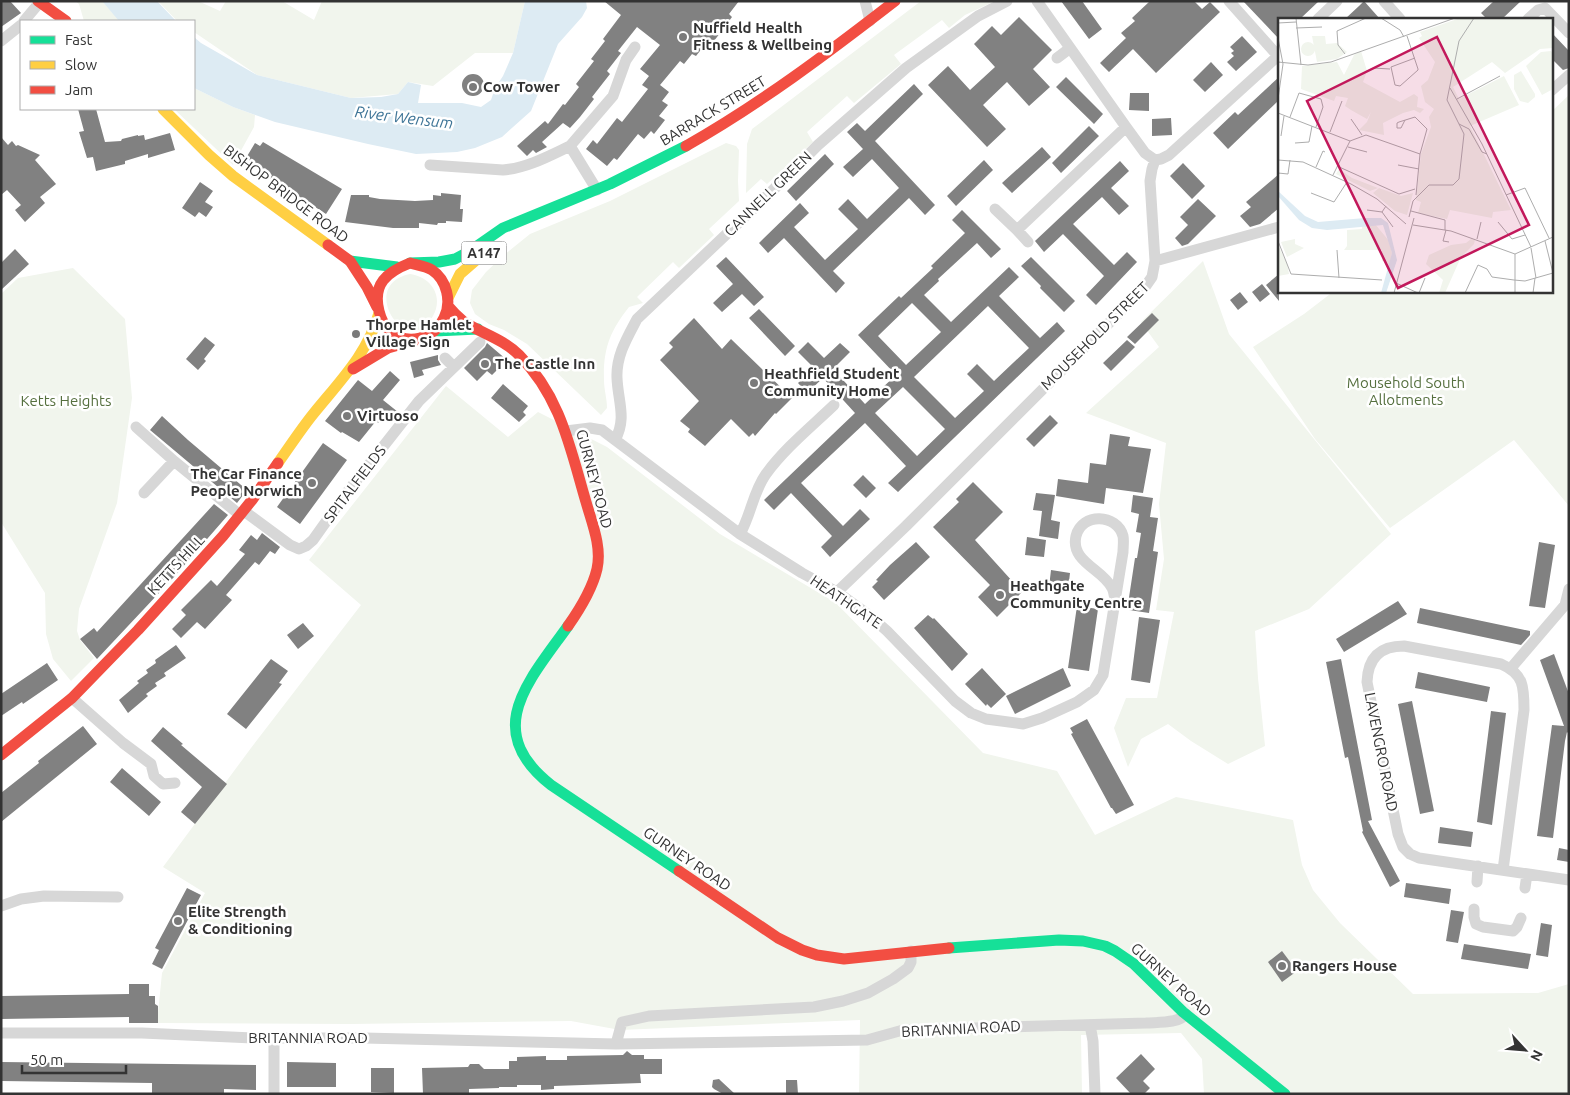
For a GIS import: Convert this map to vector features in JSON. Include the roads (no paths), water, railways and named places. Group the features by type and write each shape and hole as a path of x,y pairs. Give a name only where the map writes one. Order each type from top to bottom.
{"main road":[{"path":"39,2 65,20"},
{"name":"BARRACK STREET","path":"410,263 453,260 508,225 531,218 654,163 707,134 778,89 870,20 889,3"},
{"name":"BISHOP BRIDGE ROAD","path":"164,110 233,176 350,261 367,286 378,310"},
{"name":"BARRACK STREET","path":"448,302 460,274 505,236 531,218"},
{"name":"BISHOP BRIDGE ROAD","path":"350,261 397,267"},
{"path":"410,263 432,271 441,280 448,302"},
{"name":"A147","path":"410,263 397,267 379,285 378,310 383,324 390,332 407,339 422,339"},
{"name":"A147","path":"436,331 444,319 448,302"},
{"name":"GURNEY ROAD","path":"448,302 459,318 506,343 522,358 546,389 566,431 591,520 597,551 597,568 586,600 531,680 518,708 514,723 514,735 525,761 536,772 611,826 787,943 803,951 825,958 845,959 911,951 1052,940 1081,941 1103,945 1118,952 1130,961 1186,1014 1244,1064 1285,1094"},
{"name":"KETTS HILL","path":"1,755 72,698 214,547 242,513 312,416 348,372 373,334 378,310"},
{"path":"422,339 436,331 480,329"},
{"name":"KETTS HILL","path":"348,372 388,348 422,339"}],"street":[{"path":"865,1 870,20"},
{"name":"CANNELL GREEN","path":"615,440 621,430 622,422 617,377 620,357 623,345 637,319 818,145 906,68 978,16 1008,1"},
{"path":"1037,1 1069,49 1145,153 1155,160 1169,155 1278,56 1229,1"},
{"path":"1319,18 1337,1"},
{"path":"1384,1 1399,18"},
{"path":"25,20 39,2"},
{"path":"1529,18 1538,10 1546,8 1569,33"},
{"path":"1,40 20,25"},
{"path":"430,165 513,169 570,146 613,96 626,60 635,47"},
{"path":"1057,58 1069,49"},
{"path":"1552,90 1569,75"},
{"path":"1017,230 1126,127"},
{"path":"570,146 596,190"},
{"name":"MOUSEHOLD STREET","path":"837,592 906,526 1145,287 1152,277 1155,261 1150,181 1155,160"},
{"path":"995,209 1028,242"},
{"path":"1155,261 1278,227"},
{"name":"SPITALFIELDS","path":"242,513 290,545 299,548 306,546 419,401 480,342"},
{"path":"444,358 454,367"},
{"path":"740,534 750,516 755,494 766,474 834,405"},
{"path":"136,427 174,461 242,513"},
{"name":"HEATHGATE","path":"566,431 602,430 740,534 802,573 837,592 887,630 955,702 971,713 986,719 1023,724 1042,718 1077,702 1094,690 1103,675 1123,552 1123,537 1119,528 1110,520 1100,518 1090,520 1082,526 1076,535 1076,547 1090,568 1104,578 1112,587 1115,599"},
{"path":"144,494 174,461"},
{"path":"1503,870 1524,710 1522,683 1511,668 1565,605 1568,594"},
{"name":"LAVENGRO ROAD","path":"1511,668 1501,664 1404,646 1393,646 1377,654 1368,672 1367,682 1398,834 1403,847 1410,854 1419,858 1569,880"},
{"path":"72,698 123,743 151,764 154,776 163,784 175,783"},
{"path":"1477,882 1478,866"},
{"path":"1525,888 1527,874"},
{"path":"1,906 21,899 44,896 118,897"},
{"path":"1474,909 1476,924 1483,926 1513,931 1517,928 1521,918"},
{"path":"616,1044 622,1022 649,1016 814,1006 843,1001 868,993 908,968 911,962 911,951"},
{"name":"BRITANNIA ROAD","path":"1,1033 142,1033 274,1039 364,1038 616,1044 867,1040 903,1030 1146,1023 1176,1020 1183,1018 1186,1014"},
{"path":"1090,1024 1094,1041 1095,1094"},
{"path":"274,1039 274,1094"}],"water":[{"path":"102,1 157,1 175,20 118,20"},
{"name":"River Wensum","path":"525,1 586,1 587,8 582,17 558,44 531,111 502,137 475,148 457,152 416,154 275,122 233,107 195,88 195,38 257,75 351,98 381,97 398,94 408,82 421,85 418,103 462,103 481,107 491,100 513,53"}],"place":[{"name":"Nuffield Health Fitness & Wellbeing","path":"683,37"},
{"name":"Cow Tower","path":"473,87"},
{"name":"Thorpe Hamlet Village Sign","path":"356,334"},
{"name":"The Castle Inn","path":"485,364"},
{"name":"Heathfield Student Community Home","path":"754,383"},
{"name":"Virtuoso","path":"347,416"},
{"name":"The Car Finance People Norwich","path":"312,483"},
{"name":"Heathgate Community Centre","path":"1000,595"},
{"name":"Elite Strength & Conditioning","path":"178,921"},
{"name":"Rangers House","path":"1282,966"}],"park label":[{"name":"Mousehold South Allotments","path":"1406,392"},
{"name":"Ketts Heights","path":"66,401"}]}
